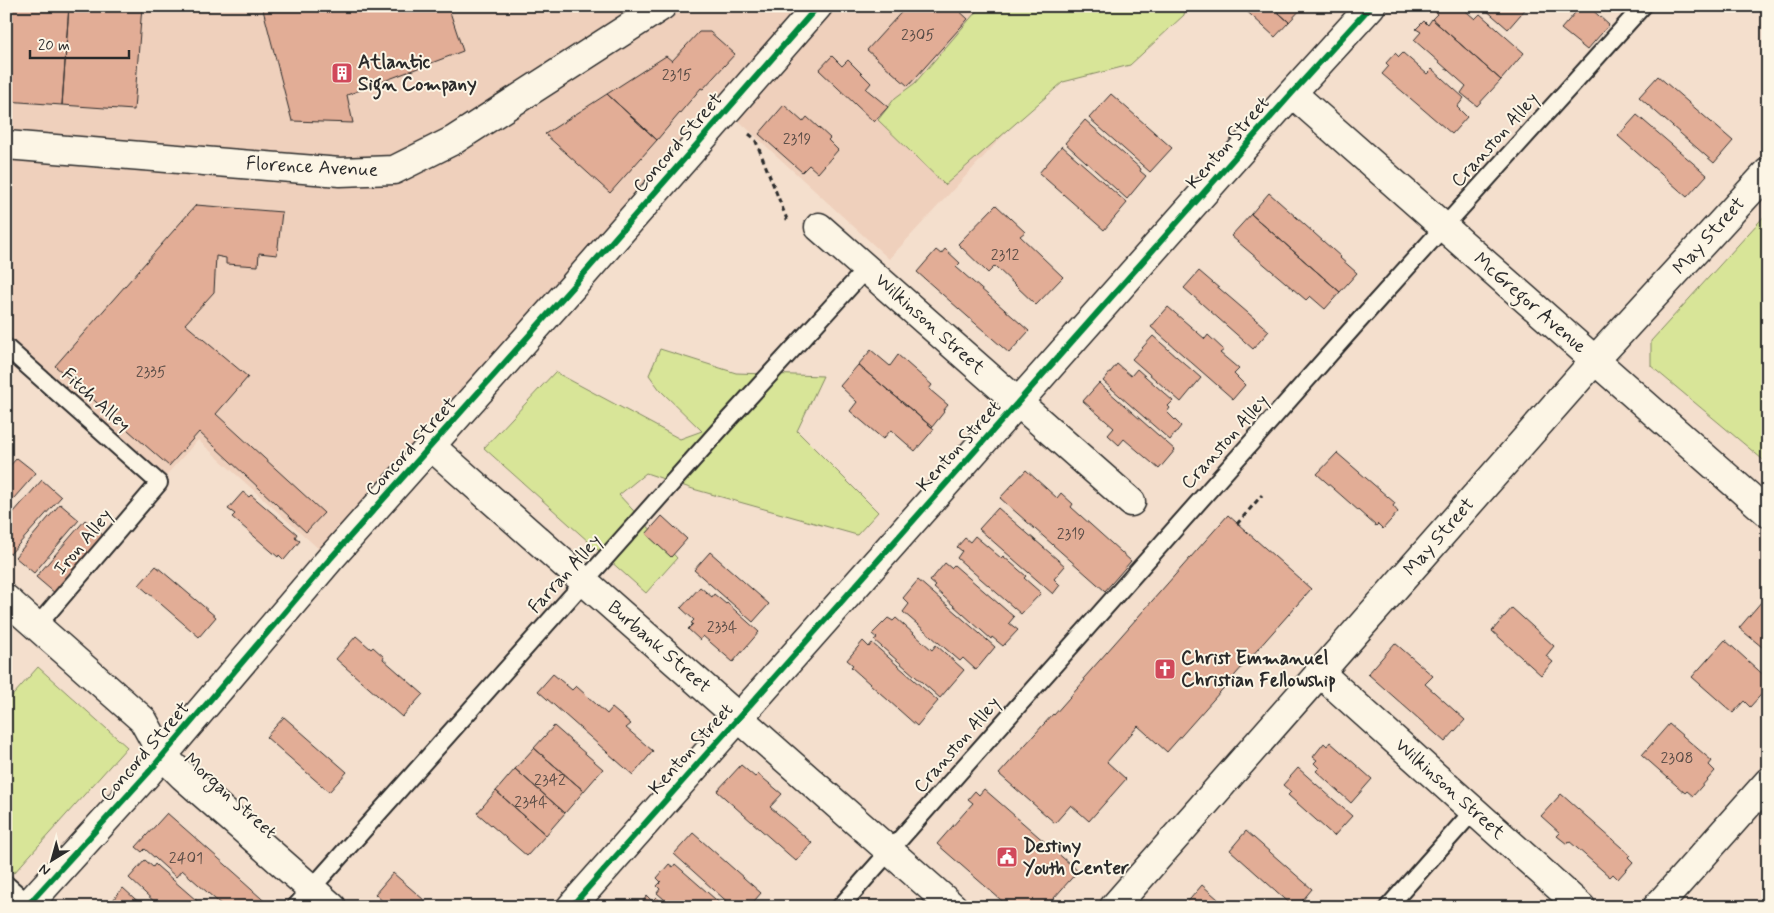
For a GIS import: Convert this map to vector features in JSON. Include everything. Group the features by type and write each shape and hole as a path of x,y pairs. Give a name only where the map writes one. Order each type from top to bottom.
{"street":[{"name":"Florence Avenue","path":"6,145 340,172 394,170 454,140 662,6"},
{"name":"Concord Street","path":"28,905 163,756 330,559 432,447 818,6"},
{"name":"Kenton Street","path":"571,907 1371,6"},
{"name":"McGregor Avenue","path":"1292,93 1768,513"},
{"name":"May Street","path":"1114,907 1595,360 1768,172"},
{"name":"Wilkinson Street","path":"819,227 1131,502"},
{"name":"Burbank Street","path":"432,447 953,907"},
{"name":"Morgan Street","path":"6,599 143,720 163,756 303,898 332,907"},
{"name":"Wilkinson Street","path":"1319,672 1581,907"},
{"path":"1657,907 1768,782"}],"lane":[{"name":"Cranston Alley","path":"840,907 1444,227 1643,6"},
{"name":"Farran Alley","path":"303,898 728,420 867,268"},
{"name":"Fitch Alley","path":"6,347 159,483"},
{"name":"Iron Alley","path":"37,626 159,483"},
{"path":"1388,907 1474,810"},
{"path":"6,884 28,905"}],"path":[{"path":"749,134 754,139 791,229"},
{"path":"1237,524 1262,495"}],"shaded area":[{"path":"6,6 1123,6 889,259 727,110 330,559 198,440 159,483 6,347"}],"green space":[{"path":"981,6 1186,6 1184,15 1130,65 1063,82 945,185 878,120 895,98 915,83"},
{"path":"1768,212 1768,464 1651,366 1651,341"},
{"path":"660,349 736,373 823,376 797,431 878,512 857,535 693,489 646,473 619,495 677,558 646,593 484,448 555,372 680,439 702,431 660,390 649,375"},
{"path":"38,667 127,747 14,873 6,866 6,703"}],"building":[{"path":"6,6 69,6 62,105 6,101"},
{"path":"69,6 142,6 134,110 62,105"},
{"name":"Atlantic Sign Company","path":"262,6 448,6 463,51 347,95 353,123 292,121"},
{"path":"907,6 954,6 968,19 908,86 867,50"},
{"path":"1241,6 1271,6 1289,22 1275,37"},
{"path":"1271,6 1302,6 1303,7 1289,22"},
{"path":"1434,6 1460,6 1475,19 1480,14 1524,53 1501,80 1432,19 1437,14 1432,9"},
{"path":"1487,6 1528,6 1508,29 1485,9"},
{"path":"1581,6 1588,6 1609,25 1587,50 1561,29"},
{"path":"1432,19 1501,80 1477,106 1461,93 1466,86 1414,40 1421,32 1416,29 1424,21 1428,25"},
{"path":"699,32 710,32 735,54 703,89 701,88 657,140 607,94 666,56 672,61"},
{"path":"1395,53 1399,57 1403,53 1427,74 1432,69 1464,98 1457,107 1467,117 1452,134 1382,74 1389,66 1386,63"},
{"path":"832,56 842,66 848,60 871,83 866,89 888,107 874,122 819,70"},
{"path":"1658,76 1733,141 1714,163 1639,97"},
{"path":"607,94 657,140 610,193 545,134"},
{"path":"1111,94 1172,148 1150,172 1089,118"},
{"path":"784,105 803,122 807,117 830,138 828,140 838,150 818,173 809,165 802,172 759,134"},
{"path":"1637,115 1707,175 1687,197 1618,136"},
{"path":"1085,120 1141,169 1140,171 1146,176 1127,199 1065,143"},
{"path":"1062,146 1127,203 1104,230 1039,173"},
{"path":"1269,193 1357,273 1340,292 1251,214"},
{"path":"196,205 282,212 277,255 259,253 258,266 226,264 226,258 216,256 214,292 185,324 248,377 216,414 324,513 306,532 199,432 169,466 55,366"},
{"path":"996,205 1025,232 1020,236 1063,277 1036,305 995,266 988,273 958,244"},
{"path":"1251,214 1340,292 1325,309 1310,296 1306,300 1231,236"},
{"path":"945,249 960,263 956,267 1029,331 1009,353 917,272 936,250 941,254"},
{"path":"1199,271 1269,331 1253,349 1184,288"},
{"path":"1168,307 1205,339 1208,335 1224,350 1220,353 1239,369 1234,374 1245,385 1233,399 1151,327"},
{"path":"1153,336 1201,378 1181,402 1132,359"},
{"path":"871,350 890,366 898,355 932,385 929,389 948,405 932,427 858,365"},
{"path":"1117,364 1131,376 1137,369 1173,401 1168,406 1170,408 1167,412 1181,426 1170,440 1103,381"},
{"path":"858,365 934,429 915,451 891,430 883,439 850,411 857,402 840,386"},
{"path":"1099,383 1175,450 1159,469 1124,439 1119,445 1108,435 1114,428 1083,401"},
{"path":"1337,453 1395,503 1393,506 1398,512 1383,529 1378,524 1376,526 1317,474"},
{"path":"17,458 36,473 6,507 6,470"},
{"path":"1026,470 1057,498 1061,493 1073,504 1071,507 1131,561 1105,591 1000,498"},
{"path":"42,480 61,497 10,554 6,550 6,521"},
{"path":"243,492 249,497 251,495 297,534 295,537 300,541 284,560 279,555 278,557 232,517 235,514 228,509"},
{"path":"60,504 79,520 34,573 15,557"},
{"path":"998,508 1065,566 1054,579 1060,585 1053,594 979,529"},
{"name":"Christ Emmanuel Christian Fellowship","path":"1228,515 1311,589 1167,752 1138,726 1107,762 1126,779 1089,821 1071,805 1055,823 999,774 1085,680 1084,678"},
{"path":"662,516 687,539 671,557 646,534"},
{"path":"85,520 105,537 56,594 36,577"},
{"path":"975,536 1001,558 1003,556 1026,576 1024,578 1041,593 1021,614 957,558 962,551 957,547 965,538 970,542"},
{"path":"710,552 769,604 753,622 694,570"},
{"path":"945,563 951,568 954,565 1014,617 1009,623 1018,630 1003,646 992,637 991,639 934,588 936,586 930,581"},
{"path":"156,566 216,617 199,637 139,585"},
{"path":"918,580 995,647 976,670 963,658 960,661 903,612 909,604 903,598"},
{"path":"700,587 712,597 714,594 727,603 759,632 733,662 703,636 700,640 688,629 694,620 681,608"},
{"path":"1768,594 1768,652 1739,628"},
{"path":"1512,608 1554,646 1546,656 1553,662 1541,675 1492,631"},
{"path":"888,618 893,621 896,618 932,650 936,645 964,670 940,698 874,640 877,638 872,634"},
{"path":"356,636 371,649 373,647 384,657 383,659 423,694 402,717 336,659"},
{"path":"1725,640 1768,679 1768,687 1750,707 1744,701 1733,713 1692,677"},
{"path":"863,641 869,647 872,643 938,701 917,726 851,667 853,665 847,660"},
{"path":"1395,643 1433,676 1425,684 1465,720 1445,742 1368,674"},
{"path":"553,674 572,690 576,686 607,714 612,708 631,724 626,728 653,751 633,775 538,691"},
{"path":"284,717 347,772 329,792 266,737"},
{"path":"1669,724 1712,761 1709,765 1715,771 1693,796 1687,791 1685,793 1642,755"},
{"path":"554,726 603,769 584,791 534,748"},
{"path":"1330,742 1372,779 1351,803 1316,771 1319,768 1314,763 1317,760 1313,757 1324,743 1327,746"},
{"path":"534,748 584,791 565,813 515,769"},
{"path":"741,765 755,777 758,774 782,794 770,807 812,843 796,861 717,791"},
{"path":"1298,768 1352,816 1334,836 1288,795 1291,792 1283,785"},
{"path":"515,769 565,813 546,835 496,791"},
{"name":"Destiny Youth Center","path":"984,789 1078,871 1046,907 1009,907 937,844 973,803 968,799 975,791 979,795"},
{"path":"496,791 546,835 527,856 477,813"},
{"path":"1561,794 1630,855 1628,857 1633,862 1618,879 1613,874 1610,877 1569,841 1567,844 1557,836 1560,833 1541,816"},
{"path":"167,813 271,907 224,907 182,870 176,877 145,849 142,852 136,847"},
{"path":"1246,831 1312,889 1297,907 1294,907 1230,850"},
{"path":"693,833 761,893 749,907 733,907 674,854"},
{"path":"145,860 153,867 155,864 204,907 160,907 129,878"},
{"path":"669,864 673,867 675,864 723,906 673,907 657,893 660,889 657,886 661,882 657,878"},
{"path":"393,873 432,907 389,907 375,894"},
{"path":"1202,885 1227,907 1187,907 1185,905"},
{"path":"123,888 134,898 144,907 107,907"},
{"path":"647,896 652,901 656,897 667,907 638,907"}],"cycle path":[{"path":"26,907 148,773 330,559 574,285 818,6"},
{"path":"571,907 1371,6"}],"place":[{"name":"Atlantic Sign Company","path":"342,73"},
{"name":"Christ Emmanuel Christian Fellowship","path":"1165,669"},
{"name":"Destiny Youth Center","path":"1007,857"}]}
